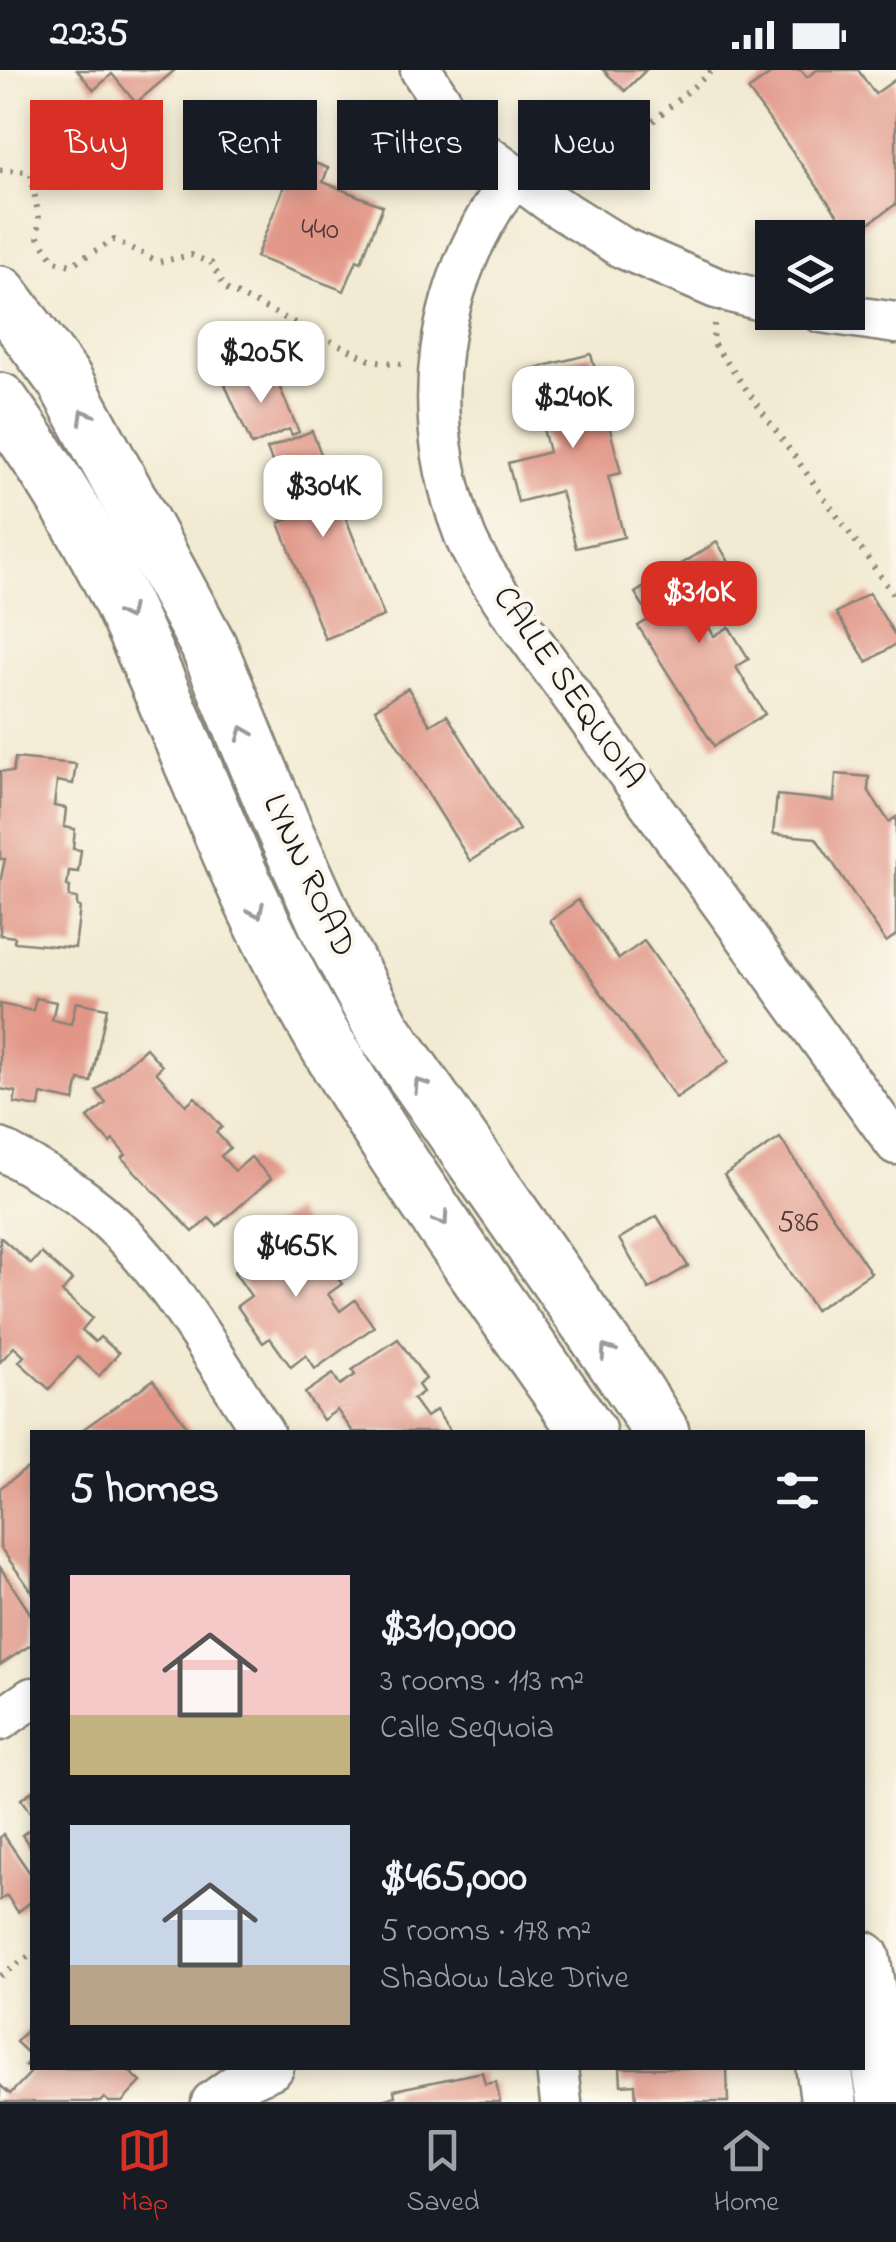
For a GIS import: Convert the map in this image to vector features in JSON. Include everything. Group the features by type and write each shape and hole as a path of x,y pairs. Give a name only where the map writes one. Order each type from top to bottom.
{"main road":[{"name":"LYNN ROAD","path":"0,294 66,381 208,645 282,827 329,929 384,1031 660,1430"},
{"name":"LYNN ROAD","path":"0,401 66,502 127,612 240,876 288,976 355,1094 587,1430"},
{"path":"865,1977 886,2102"},
{"path":"824,2070 829,2102"}],"street":[{"path":"421,70 466,140 513,178 623,248 716,288 755,298"},
{"name":"CALLE SEQUOIA","path":"513,178 466,256 446,311 438,368 440,429 449,484 466,540 509,609 896,1144"},
{"path":"865,318 896,323"},
{"path":"0,1149 56,1180 110,1221 155,1271 262,1430"},
{"path":"0,1720 30,1699"},
{"path":"212,2102 234,2086 269,2070"},
{"path":"557,2070 561,2102"}],"path":[{"path":"554,205 713,70"},
{"path":"0,170 28,172 31,176 38,237 54,261 71,265 114,240 159,262 191,255 211,262 226,289 370,360 438,368"},
{"path":"716,288 713,344 896,598"},
{"path":"0,1976 30,1955"}],"building":[{"path":"77,70 175,70 140,100 134,100 112,74 94,90"},
{"path":"603,70 646,70 625,91"},
{"path":"776,70 801,70 807,77 817,70 858,70 875,94 896,79 896,204 865,226 865,220 841,220 748,90"},
{"path":"317,164 328,168 323,182 383,206 361,262 357,260 344,291 256,257 283,190 317,190"},
{"path":"591,354 621,473 608,476 624,537 576,548 561,491 518,502 508,463 549,452 528,370"},
{"path":"270,365 299,432 292,435 289,429 252,445 225,385"},
{"path":"312,431 384,616 325,639 279,523 294,517 267,449"},
{"path":"717,542 735,572 691,598 714,636 729,627 749,659 736,667 765,714 714,746 638,626 651,618 635,593"},
{"path":"869,593 896,637 896,644 867,662 836,613"},
{"path":"408,688 430,725 447,715 519,830 470,861 375,709"},
{"path":"15,758 76,764 73,784 57,781 54,806 66,808 64,827 75,829 73,849 81,850 78,872 69,871 67,886 69,897 77,898 80,907 75,948 14,942 15,937 0,935 0,882 5,859 0,859 0,771 13,772"},
{"path":"836,774 869,777 868,790 889,822 896,817 896,935 886,942 816,838 773,834 777,795 834,801"},
{"path":"578,900 619,959 644,941 729,1061 676,1098 550,921"},
{"path":"36,998 56,1002 52,1020 71,1024 76,1002 107,1008 91,1082 79,1080 74,1101 41,1094 39,1107 14,1103 16,1092 0,1089 0,1004 33,1011"},
{"path":"146,1048 162,1066 156,1072 186,1105 195,1097 222,1127 216,1132 230,1148 221,1156 235,1171 251,1157 271,1179 217,1226 209,1218 193,1232 122,1158 126,1155 113,1140 110,1143 88,1118 106,1103 96,1091"},
{"path":"780,1138 871,1273 815,1310 724,1175"},
{"path":"293,1211 305,1228 290,1239 318,1277 331,1268 342,1284 328,1294 340,1311 355,1300 374,1327 315,1369 306,1355 291,1367 270,1338 263,1343 237,1306 251,1296 234,1272 254,1258 245,1246"},
{"path":"657,1216 688,1266 649,1289 619,1239"},
{"path":"0,1237 31,1264 41,1253 72,1280 62,1292 92,1318 82,1330 95,1342 100,1337 119,1353 99,1376 78,1357 49,1389 19,1362 24,1356 14,1347 0,1362"},
{"path":"398,1339 426,1379 418,1385 423,1392 413,1399 426,1417 436,1410 450,1430 352,1430 337,1410 323,1420 305,1393 333,1374 340,1385 355,1375 352,1370"},
{"path":"153,1380 190,1430 82,1430"},
{"path":"30,1466 30,1589 0,1547 0,1488"},
{"path":"0,1567 30,1613 30,1645 0,1665"},
{"path":"30,1792 30,1813 21,1799"},
{"path":"30,1829 30,1846 22,1835"},
{"path":"3,1834 30,1873 30,1903 18,1912 7,1896 0,1900"},
{"path":"30,2027 30,2055 16,2042"},
{"path":"128,2070 141,2082 122,2102 104,2098 100,2102 0,2102 0,2085 10,2094 32,2071"},
{"path":"620,2070 727,2070 728,2102 636,2102 635,2084 621,2085"},
{"path":"482,2072 485,2084 496,2082 500,2102 375,2102 395,2096 394,2090"}]}
